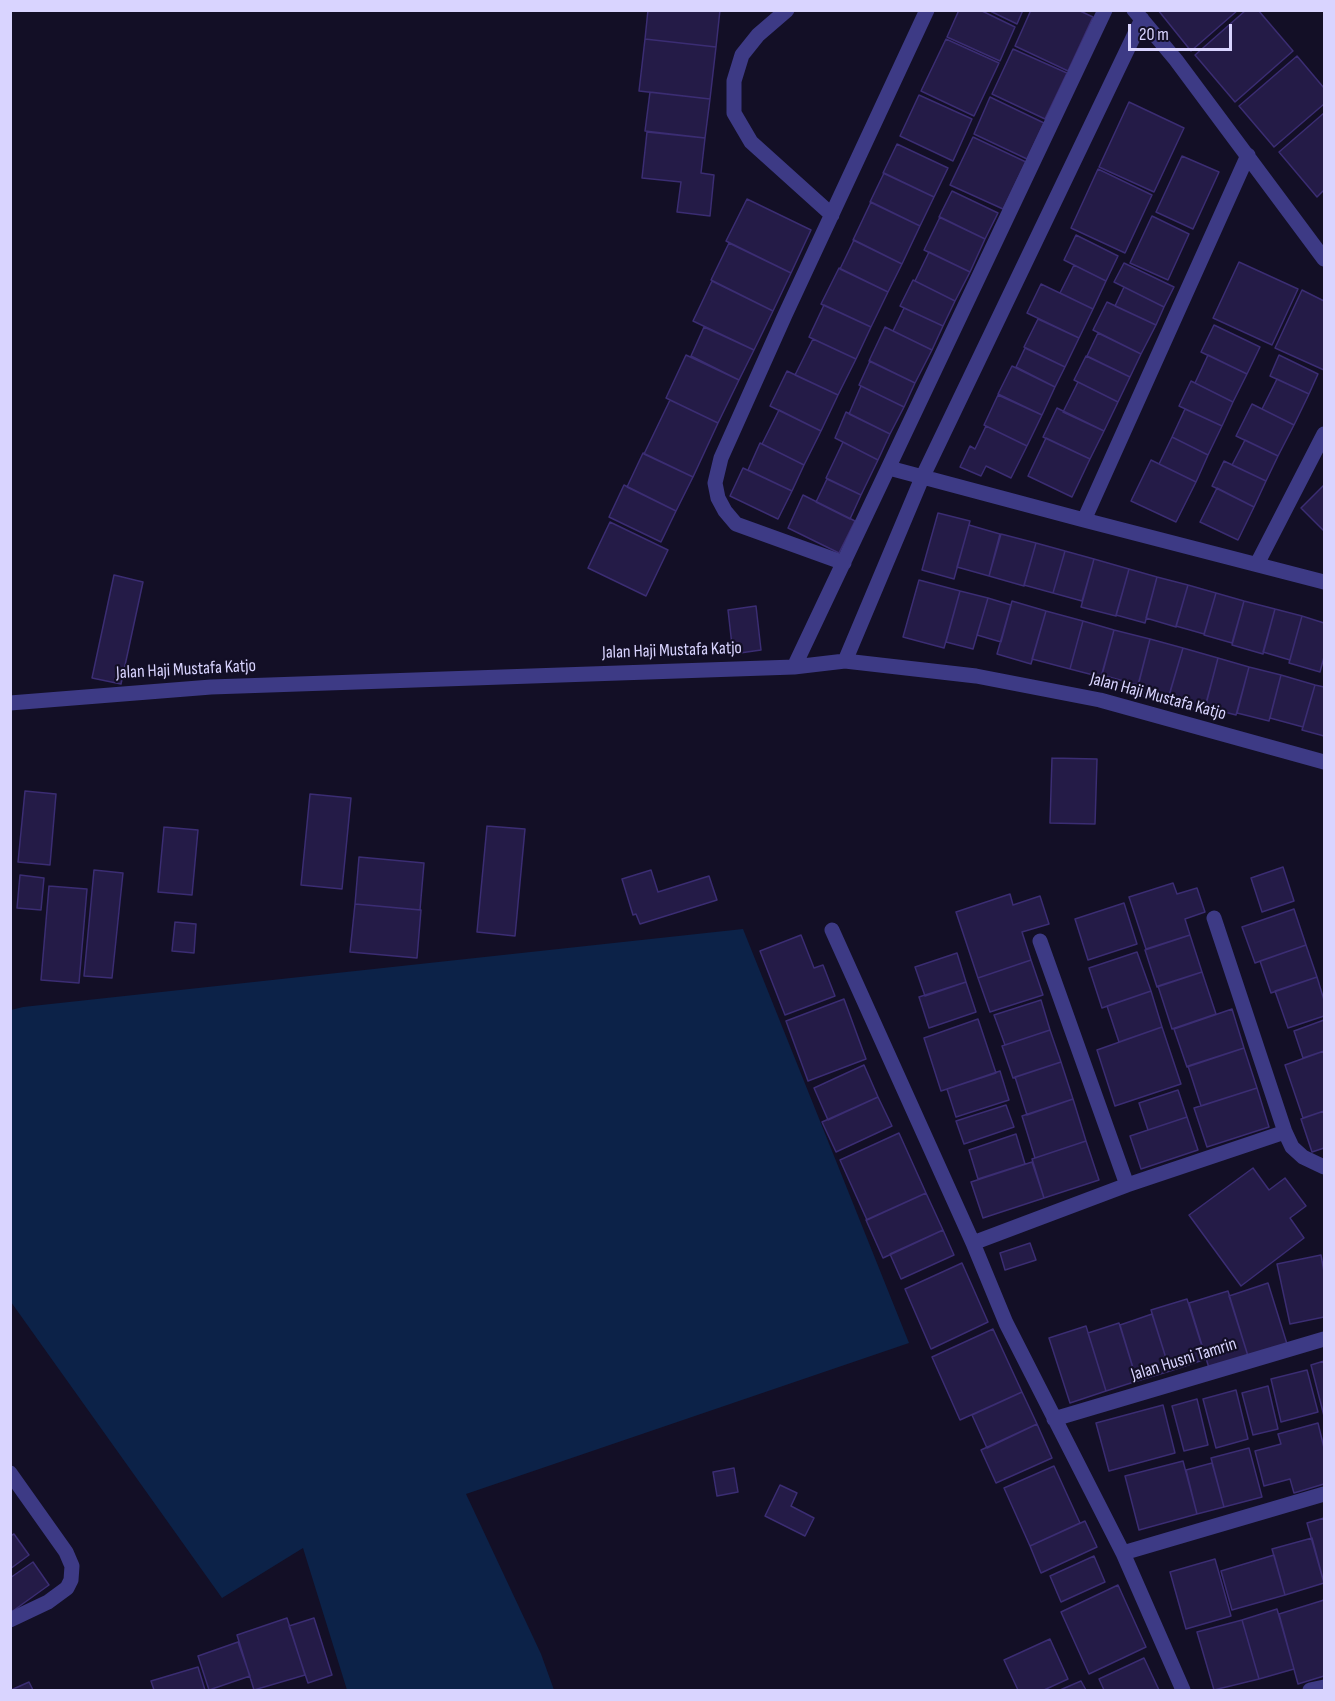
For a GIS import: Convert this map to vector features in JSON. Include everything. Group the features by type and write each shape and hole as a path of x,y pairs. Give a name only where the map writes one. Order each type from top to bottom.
{"street":[{"path":"787,10 758,35 742,54 734,81 734,113 751,142 832,215"},
{"path":"844,563 736,524 718,498 715,483 721,458 785,315 927,10"},
{"path":"794,667 1105,10"},
{"path":"845,661 922,478 1138,15 1176,60 1324,259"},
{"path":"1084,520 1248,155"},
{"path":"1257,564 1324,434"},
{"path":"889,468 1324,582"},
{"name":"Jalan Haji Mustafa Katjo","path":"10,703 211,687 794,667 845,661 975,676 1100,700 1324,762"},
{"path":"1214,918 1285,1132 1292,1147 1304,1157 1324,1167"},
{"path":"832,930 973,1243 1006,1323 1122,1553 1183,1690"},
{"path":"1040,941 1127,1185"},
{"path":"973,1243 1127,1185 1285,1132"},
{"name":"Jalan Husni Tamrin","path":"1054,1419 1324,1339"},
{"path":"10,1473 66,1552 72,1566 71,1580 67,1588 48,1602 10,1620"},
{"path":"1122,1553 1324,1494"},
{"path":"1310,1690 1324,1687"}],"water":[{"path":"743,929 909,1343 466,1494 541,1654 554,1690 347,1690 303,1548 222,1598 11,1302 11,1010"}],"building":[{"path":"648,10 720,10 716,47 645,39"},
{"path":"959,10 980,10 1015,27 1000,61 947,37"},
{"path":"988,10 1023,10 1017,24"},
{"path":"1031,10 1078,10 1093,17 1068,71 1015,46"},
{"path":"1158,10 1238,10 1191,51"},
{"path":"1246,10 1258,10 1293,51 1235,102 1195,55"},
{"path":"645,39 716,47 710,99 639,91"},
{"path":"946,39 999,63 974,116 921,91"},
{"path":"1013,49 1067,73 1045,119 992,94"},
{"path":"1297,56 1324,88 1324,104 1274,147 1239,106"},
{"path":"650,92 710,99 705,138 645,131"},
{"path":"919,95 972,119 953,161 900,136"},
{"path":"990,97 1044,123 1027,159 974,134"},
{"path":"1129,102 1184,128 1154,192 1099,167"},
{"path":"1324,113 1324,190 1317,197 1279,152"},
{"path":"647,132 705,138 701,173 714,175 710,216 677,212 681,182 642,178"},
{"path":"973,137 1026,162 1003,209 950,185"},
{"path":"897,144 948,168 934,197 883,173"},
{"path":"1182,156 1219,172 1193,229 1156,212"},
{"path":"1098,169 1152,195 1125,253 1071,228"},
{"path":"884,173 934,197 920,226 870,202"},
{"path":"952,191 998,213 985,239 939,217"},
{"path":"747,199 811,230 791,273 726,241"},
{"path":"871,202 920,226 902,264 853,240"},
{"path":"1152,216 1189,234 1168,280 1130,263"},
{"path":"940,217 985,239 970,272 924,250"},
{"path":"1076,235 1118,256 1106,281 1064,260"},
{"path":"854,240 902,264 888,292 840,269"},
{"path":"729,243 791,273 773,311 711,280"},
{"path":"929,252 970,272 955,301 915,281"},
{"path":"1239,262 1298,289 1272,345 1213,318"},
{"path":"1124,263 1174,287 1164,307 1114,282"},
{"path":"1074,265 1106,281 1093,309 1060,293"},
{"path":"839,268 888,292 871,327 821,304"},
{"path":"913,280 955,301 943,326 900,306"},
{"path":"712,281 773,311 754,350 693,321"},
{"path":"1041,284 1093,309 1079,338 1027,313"},
{"path":"1124,287 1164,307 1156,325 1115,306"},
{"path":"1302,290 1324,301 1324,370 1275,348"},
{"path":"1107,302 1156,325 1141,354 1093,330"},
{"path":"824,305 871,327 856,359 809,337"},
{"path":"904,308 943,326 932,350 893,331"},
{"path":"1038,319 1079,338 1065,367 1024,347"},
{"path":"1214,325 1260,347 1247,374 1201,352"},
{"path":"704,327 754,350 739,380 691,356"},
{"path":"885,327 932,350 915,383 869,361"},
{"path":"1098,333 1141,354 1130,377 1087,356"},
{"path":"813,339 856,359 838,395 795,375"},
{"path":"1025,348 1065,367 1055,387 1016,367"},
{"path":"686,355 739,380 718,423 666,398"},
{"path":"1208,355 1247,374 1233,402 1195,383"},
{"path":"1279,355 1318,374 1309,394 1270,376"},
{"path":"1086,356 1130,377 1118,402 1074,380"},
{"path":"870,361 915,383 904,407 859,385"},
{"path":"1012,366 1055,387 1042,415 998,394"},
{"path":"787,371 838,395 821,431 770,406"},
{"path":"1277,379 1309,394 1294,425 1262,409"},
{"path":"1191,381 1233,402 1222,426 1179,406"},
{"path":"1078,382 1118,402 1104,431 1063,412"},
{"path":"861,386 904,407 890,434 849,414"},
{"path":"998,395 1042,415 1027,446 984,425"},
{"path":"670,400 718,423 693,477 644,454"},
{"path":"1252,404 1294,425 1278,456 1236,436"},
{"path":"1057,408 1104,431 1090,459 1043,437"},
{"path":"1185,409 1222,426 1208,455 1172,437"},
{"path":"779,410 821,431 804,465 762,444"},
{"path":"846,412 890,434 878,460 835,438"},
{"path":"986,426 1027,446 1011,478 986,466 981,476 960,467 970,446 975,449"},
{"path":"1172,437 1208,455 1196,482 1159,464"},
{"path":"1046,438 1090,459 1072,497 1028,476"},
{"path":"1245,440 1278,456 1266,481 1232,465"},
{"path":"843,442 878,460 861,495 826,478"},
{"path":"760,443 804,465 792,491 748,470"},
{"path":"643,453 693,477 676,511 627,487"},
{"path":"1151,460 1196,482 1176,522 1131,501"},
{"path":"1224,461 1266,481 1254,507 1212,486"},
{"path":"743,468 792,491 778,519 730,496"},
{"path":"827,479 861,495 850,519 816,502"},
{"path":"624,485 676,511 661,542 609,517"},
{"path":"1324,485 1324,531 1301,508"},
{"path":"1217,488 1254,507 1238,540 1200,522"},
{"path":"803,495 855,521 839,553 788,528"},
{"path":"938,513 970,521 954,579 922,570"},
{"path":"610,522 668,550 646,596 588,568"},
{"path":"969,525 1000,534 989,576 957,567"},
{"path":"1001,534 1036,543 1024,586 989,576"},
{"path":"1036,543 1065,551 1053,593 1024,585"},
{"path":"1065,551 1094,559 1082,601 1053,593"},
{"path":"1094,559 1129,569 1116,616 1081,607"},
{"path":"1129,569 1157,577 1145,623 1116,615"},
{"path":"114,575 143,582 121,684 92,678"},
{"path":"1157,577 1188,585 1176,627 1146,618"},
{"path":"919,580 960,591 944,648 903,637"},
{"path":"1188,585 1216,593 1204,634 1176,626"},
{"path":"960,591 988,598 973,649 946,642"},
{"path":"1216,593 1244,601 1232,643 1204,635"},
{"path":"988,598 1011,605 1001,642 977,635"},
{"path":"1012,601 1046,611 1031,664 997,654"},
{"path":"1244,601 1275,609 1263,654 1232,645"},
{"path":"756,606 761,650 733,654 728,610"},
{"path":"1275,609 1302,616 1290,660 1263,652"},
{"path":"1046,611 1083,621 1070,669 1032,659"},
{"path":"1302,616 1324,623 1324,657 1320,672 1289,663"},
{"path":"1083,621 1114,630 1101,677 1070,669"},
{"path":"1114,630 1150,639 1138,685 1102,675"},
{"path":"1150,639 1183,648 1167,703 1136,694"},
{"path":"1183,648 1218,658 1204,712 1167,702"},
{"path":"1218,658 1249,667 1236,715 1205,707"},
{"path":"1249,667 1281,675 1269,721 1237,713"},
{"path":"1281,675 1315,685 1303,727 1270,718"},
{"path":"1315,685 1324,687 1324,736 1302,730"},
{"path":"1052,758 1097,759 1095,824 1050,823"},
{"path":"25,791 56,794 50,865 18,862"},
{"path":"310,794 351,798 342,889 301,885"},
{"path":"487,826 525,829 515,936 477,932"},
{"path":"164,827 198,830 192,895 158,892"},
{"path":"359,857 424,863 420,910 355,904"},
{"path":"1283,867 1294,901 1262,912 1251,878"},
{"path":"94,870 123,873 112,978 84,976"},
{"path":"651,870 658,892 709,876 717,900 640,924 636,914 633,915 622,879"},
{"path":"20,875 44,878 41,910 17,908"},
{"path":"1173,883 1177,894 1197,888 1205,912 1185,919 1190,935 1146,949 1129,897"},
{"path":"49,886 87,889 79,983 41,980"},
{"path":"1010,894 1013,905 1040,896 1049,924 1022,932 1031,960 978,978 956,912"},
{"path":"1124,903 1137,944 1088,960 1075,919"},
{"path":"355,904 421,910 417,958 350,952"},
{"path":"1294,909 1306,945 1255,963 1242,927"},
{"path":"175,922 196,924 194,953 172,951"},
{"path":"801,935 814,968 823,965 835,996 785,1015 760,951"},
{"path":"1190,935 1202,972 1157,987 1145,950"},
{"path":"1306,945 1317,977 1271,993 1260,961"},
{"path":"1137,952 1151,991 1102,1008 1089,968"},
{"path":"957,953 966,982 925,996 915,967"},
{"path":"1031,960 1043,995 990,1012 978,978"},
{"path":"1202,972 1216,1014 1172,1029 1158,986"},
{"path":"1317,977 1324,1000 1324,1016 1288,1028 1275,991"},
{"path":"966,982 976,1012 929,1028 919,997"},
{"path":"1151,991 1162,1027 1119,1042 1107,1006"},
{"path":"844,999 866,1059 808,1081 786,1021"},
{"path":"1041,1000 1050,1030 1005,1045 994,1015"},
{"path":"1232,1009 1244,1048 1187,1067 1174,1029"},
{"path":"978,1019 996,1073 941,1091 924,1038"},
{"path":"1324,1020 1324,1051 1303,1058 1294,1031"},
{"path":"1162,1027 1181,1084 1115,1106 1097,1050"},
{"path":"1050,1030 1061,1062 1013,1078 1002,1046"},
{"path":"1244,1048 1257,1088 1201,1106 1188,1066"},
{"path":"1324,1051 1324,1111 1303,1118 1285,1065"},
{"path":"1061,1062 1073,1099 1027,1115 1015,1077"},
{"path":"864,1065 878,1097 828,1120 814,1088"},
{"path":"1000,1071 1009,1100 956,1117 947,1089"},
{"path":"1257,1088 1269,1127 1207,1147 1194,1108"},
{"path":"1178,1090 1187,1117 1148,1130 1139,1103"},
{"path":"878,1097 892,1126 836,1152 822,1122"},
{"path":"1073,1099 1086,1141 1035,1158 1022,1116"},
{"path":"1006,1105 1014,1127 964,1144 956,1121"},
{"path":"1324,1111 1324,1148 1312,1152 1301,1119"},
{"path":"1187,1117 1198,1150 1141,1169 1130,1136"},
{"path":"899,1133 926,1193 867,1220 840,1160"},
{"path":"1016,1134 1025,1164 978,1179 969,1150"},
{"path":"1086,1141 1099,1180 1044,1198 1032,1159"},
{"path":"1032,1162 1044,1198 983,1218 971,1182"},
{"path":"1253,1168 1269,1190 1285,1178 1306,1206 1290,1218 1304,1238 1241,1286 1189,1215"},
{"path":"926,1193 943,1230 883,1258 866,1220"},
{"path":"943,1230 954,1255 901,1279 890,1254"},
{"path":"1030,1243 1036,1260 1005,1270 1000,1253"},
{"path":"1321,1255 1324,1272 1324,1317 1290,1324 1277,1264"},
{"path":"962,1263 988,1322 931,1349 905,1289"},
{"path":"1268,1283 1287,1344 1248,1356 1229,1296"},
{"path":"1228,1291 1248,1356 1209,1368 1189,1303"},
{"path":"1187,1299 1206,1359 1170,1371 1151,1310"},
{"path":"1152,1314 1170,1371 1137,1381 1120,1325"},
{"path":"1119,1323 1137,1381 1106,1391 1088,1333"},
{"path":"1086,1326 1106,1391 1070,1403 1049,1338"},
{"path":"993,1329 1022,1392 960,1420 932,1357"},
{"path":"1324,1361 1324,1416 1311,1365"},
{"path":"1307,1370 1318,1412 1281,1422 1271,1379"},
{"path":"1268,1386 1278,1429 1253,1435 1242,1393"},
{"path":"1236,1390 1248,1439 1216,1448 1203,1399"},
{"path":"1022,1392 1037,1424 987,1448 972,1415"},
{"path":"1197,1399 1208,1445 1184,1451 1172,1406"},
{"path":"1163,1405 1175,1453 1109,1471 1096,1423"},
{"path":"1318,1423 1324,1448 1324,1484 1294,1493 1290,1479 1264,1486 1255,1451 1281,1444 1278,1434"},
{"path":"1037,1424 1052,1458 996,1483 981,1450"},
{"path":"1249,1448 1262,1497 1224,1507 1211,1458"},
{"path":"1183,1461 1197,1514 1139,1530 1125,1476"},
{"path":"1212,1463 1224,1507 1197,1514 1186,1470"},
{"path":"1054,1466 1080,1523 1030,1546 1004,1488"},
{"path":"734,1468 738,1492 717,1496 713,1472"},
{"path":"780,1485 797,1493 791,1506 814,1518 805,1536 765,1516"},
{"path":"1324,1518 1324,1583 1307,1523"},
{"path":"1085,1521 1097,1547 1041,1573 1030,1546"},
{"path":"14,1534 29,1555 10,1569 10,1536"},
{"path":"1312,1538 1324,1583 1285,1595 1272,1549"},
{"path":"1274,1555 1285,1595 1232,1610 1221,1571"},
{"path":"1094,1556 1105,1582 1061,1602 1050,1576"},
{"path":"1215,1559 1231,1616 1186,1629 1170,1572"},
{"path":"33,1562 49,1585 10,1613 10,1578"},
{"path":"1118,1585 1146,1647 1089,1674 1061,1612"},
{"path":"1324,1600 1324,1676 1298,1684 1279,1614"},
{"path":"1277,1609 1294,1669 1259,1679 1242,1620"},
{"path":"287,1618 305,1675 254,1690 237,1635"},
{"path":"314,1618 332,1675 308,1683 289,1626"},
{"path":"1242,1620 1259,1679 1214,1690 1197,1632"},
{"path":"1050,1639 1068,1679 1044,1690 1018,1690 1004,1660"},
{"path":"238,1642 250,1676 209,1690 198,1656"},
{"path":"1144,1658 1159,1690 1104,1690 1099,1679"},
{"path":"198,1667 205,1690 154,1690 151,1681"},
{"path":"1081,1681 1086,1690 1060,1690"},
{"path":"29,1682 33,1690 11,1690"}]}
